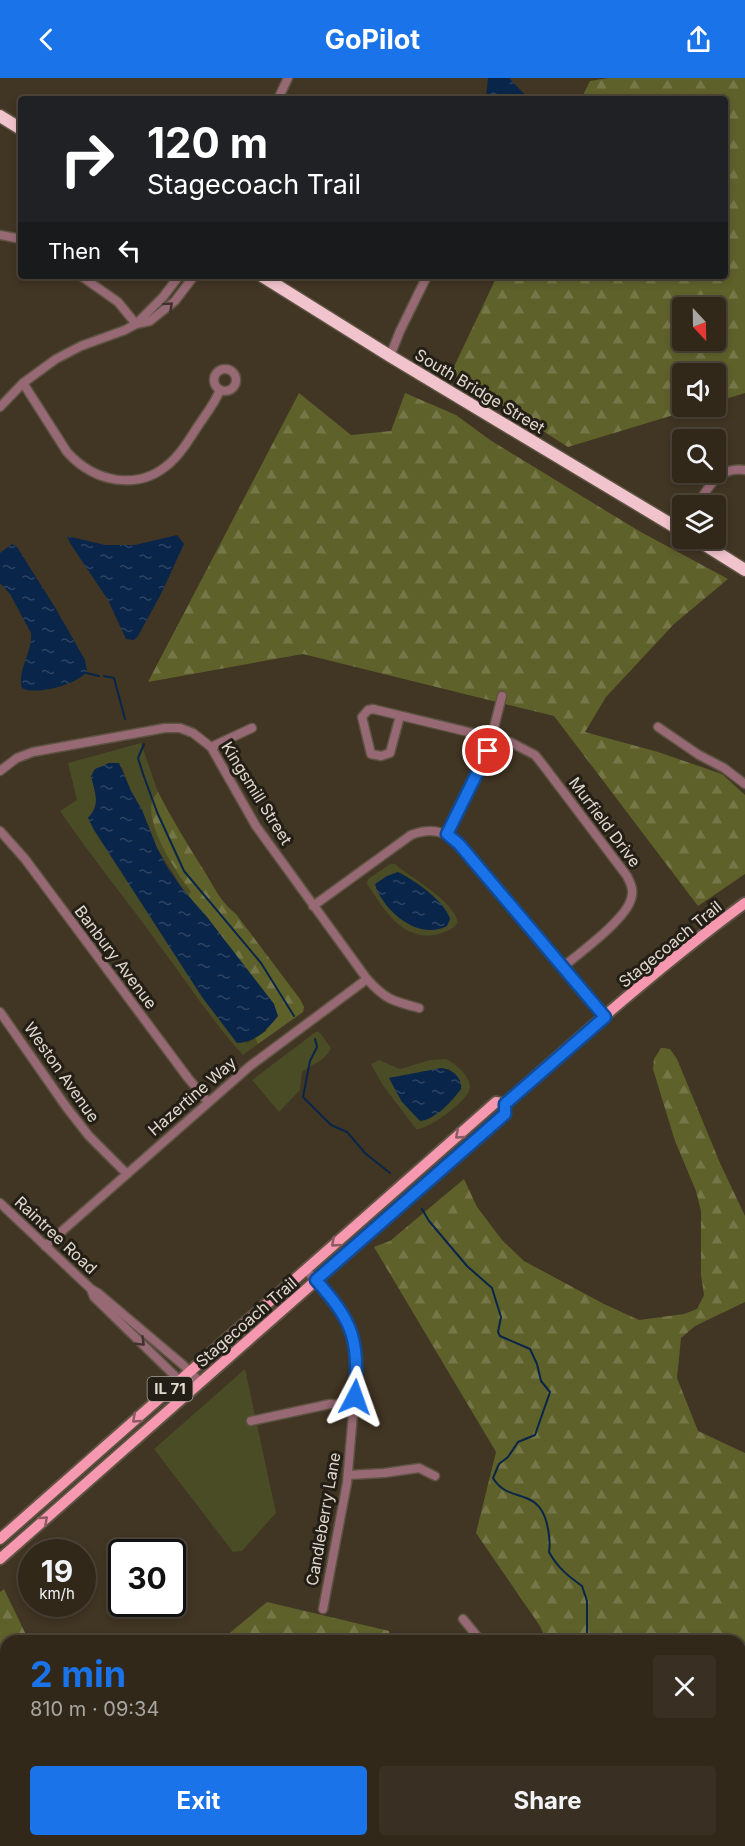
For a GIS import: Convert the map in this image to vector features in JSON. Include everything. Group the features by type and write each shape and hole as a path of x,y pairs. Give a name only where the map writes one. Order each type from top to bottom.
{"highway":[{"path":"0,116 18,127"},
{"name":"South Bridge Street","path":"267,279 390,356 672,525"},
{"path":"712,549 745,570"}],"main road":[{"name":"Stagecoach Trail","path":"0,1559 505,1114 505,1104 668,963 745,903"},
{"name":"Stagecoach Trail","path":"0,1539 496,1102 505,1104"}],"street":[{"path":"279,96 288,78"},
{"path":"0,235 18,238"},
{"path":"85,279 118,302 136,324"},
{"path":"0,407 23,383 41,369 73,350 136,324 163,297 177,279"},
{"path":"136,324 150,321 163,311 175,301 192,279"},
{"path":"390,356 426,279"},
{"path":"23,383 75,461 98,476 125,481 150,476 170,464 217,399 220,390"},
{"path":"703,495 719,475 731,470 745,470"},
{"path":"447,834 488,751 502,696"},
{"path":"400,716 390,753 381,756 371,754 362,717 363,713 373,709 493,737"},
{"path":"658,727 699,755 724,768 745,784"},
{"name":"Kingsmill Street","path":"0,771 17,758 33,752 165,728 180,728 194,733 211,747 255,826 367,979 391,1001 419,1008"},
{"path":"211,747 252,728"},
{"name":"Murfield Drive","path":"493,737 522,747 535,755 627,876 632,886 632,896 623,915 564,966"},
{"name":"Banbury Avenue","path":"0,831 25,859 208,1102"},
{"path":"313,906 411,835 428,831 447,834 459,844 605,1017"},
{"name":"Hazertine Way","path":"45,1246 266,1053 367,979"},
{"name":"Weston Avenue","path":"0,1012 77,1122 127,1174"},
{"name":"Raintree Road","path":"0,1203 92,1289 190,1371 200,1382"},
{"name":"Candleberry Lane","path":"306,1269 337,1304 351,1327 357,1352 348,1475 323,1609"},
{"name":"Raintree Road","path":"92,1289 93,1297 189,1392"},
{"path":"251,1421 330,1404 354,1406"},
{"path":"348,1475 419,1468 435,1476"},
{"path":"463,1618 476,1635"}],"green space":[{"path":"608,78 745,78 745,393 726,399 726,363 672,363 672,415 568,447 451,373 496,279 728,279 728,96 582,96 590,81"},
{"path":"299,393 351,435 391,431 405,393 456,415 490,440 639,531 728,579 674,624 606,697 585,732 658,752 722,774 745,795 745,874 698,906 554,716 303,654 148,682"},
{"path":"141,743 158,792 155,794 186,886 191,892 188,895 184,891 157,848 122,767 91,776 97,800 94,811 247,1043 255,1038 258,1044 243,1055 210,1015 60,811 77,800 68,763"},
{"path":"158,792 226,905 236,914 304,1007 303,1012 258,1044 255,1038 266,1031 274,1004 188,895 191,892 168,857 155,827 151,813 152,801"},
{"path":"390,864 395,864 440,898 455,914 458,922 451,929 434,935 411,932 386,912 367,884 368,879","holes":["398,872 442,905 450,919 444,928 421,928 404,920 389,906 376,888"]},
{"path":"317,1031 331,1048 322,1059 302,1072 300,1090 279,1112 252,1080"},
{"path":"661,1048 670,1049 677,1059 720,1163 745,1216 745,1302 695,1326 681,1338 677,1378 698,1431 745,1453 745,1635 544,1635 476,1533 496,1452 374,1247 390,1241 464,1179 477,1207 502,1240 524,1261 639,1320 684,1314 697,1309 704,1295 701,1275 701,1211 696,1191 675,1141 653,1069 654,1059"},
{"path":"446,1059 454,1064 465,1074 470,1087 463,1099 447,1114 429,1125 416,1129 382,1084 371,1064 379,1060 400,1069 430,1060","holes":["449,1069 461,1085 402,1102 389,1078"]},
{"path":"245,1369 276,1513 242,1551 233,1552 154,1449"},
{"path":"4,1589 26,1635 0,1635 0,1592"},
{"path":"267,1602 389,1631 389,1635 227,1635"}],"water":[{"path":"488,78 509,78 526,96 486,96"},
{"path":"177,535 184,544 161,594 138,636 134,640 126,639 108,600 67,536 105,545 135,545"},
{"path":"12,544 17,547 85,660 87,670 76,680 67,684 37,691 22,688 22,674 30,647 31,633 10,594 0,583 0,553"},
{"path":"109,763 119,763 167,867 274,1004 278,1016 255,1038 237,1043 202,997 94,830 88,818 96,803 91,776 95,769"},
{"path":"398,872 420,886 442,905 450,919 447,926 436,930 425,930 403,921 394,913 379,894 375,884"},
{"path":"441,1068 456,1074 461,1089 437,1114 420,1121 402,1102 389,1078"}],"waterway":[{"path":"86,673 99,676"},
{"path":"104,676 114,678 125,719"},
{"path":"144,744 138,758 143,774 157,812 184,871 261,963 294,1016"},
{"path":"315,1039 317,1047 310,1061 303,1097 331,1125 347,1132 366,1154 390,1173"},
{"path":"422,1209 429,1221 467,1266 492,1288 501,1317 498,1332 500,1336 530,1349 541,1381 550,1392 535,1435 518,1442 508,1457 499,1464 493,1478 506,1491 530,1500 537,1504 543,1512 549,1535 549,1552 563,1571 582,1586 587,1601 587,1635"}],"route":[{"path":"355,1397 357,1352 351,1327 337,1304 316,1280 505,1114 505,1104 605,1017 524,919 459,844 447,834 488,751"}]}
